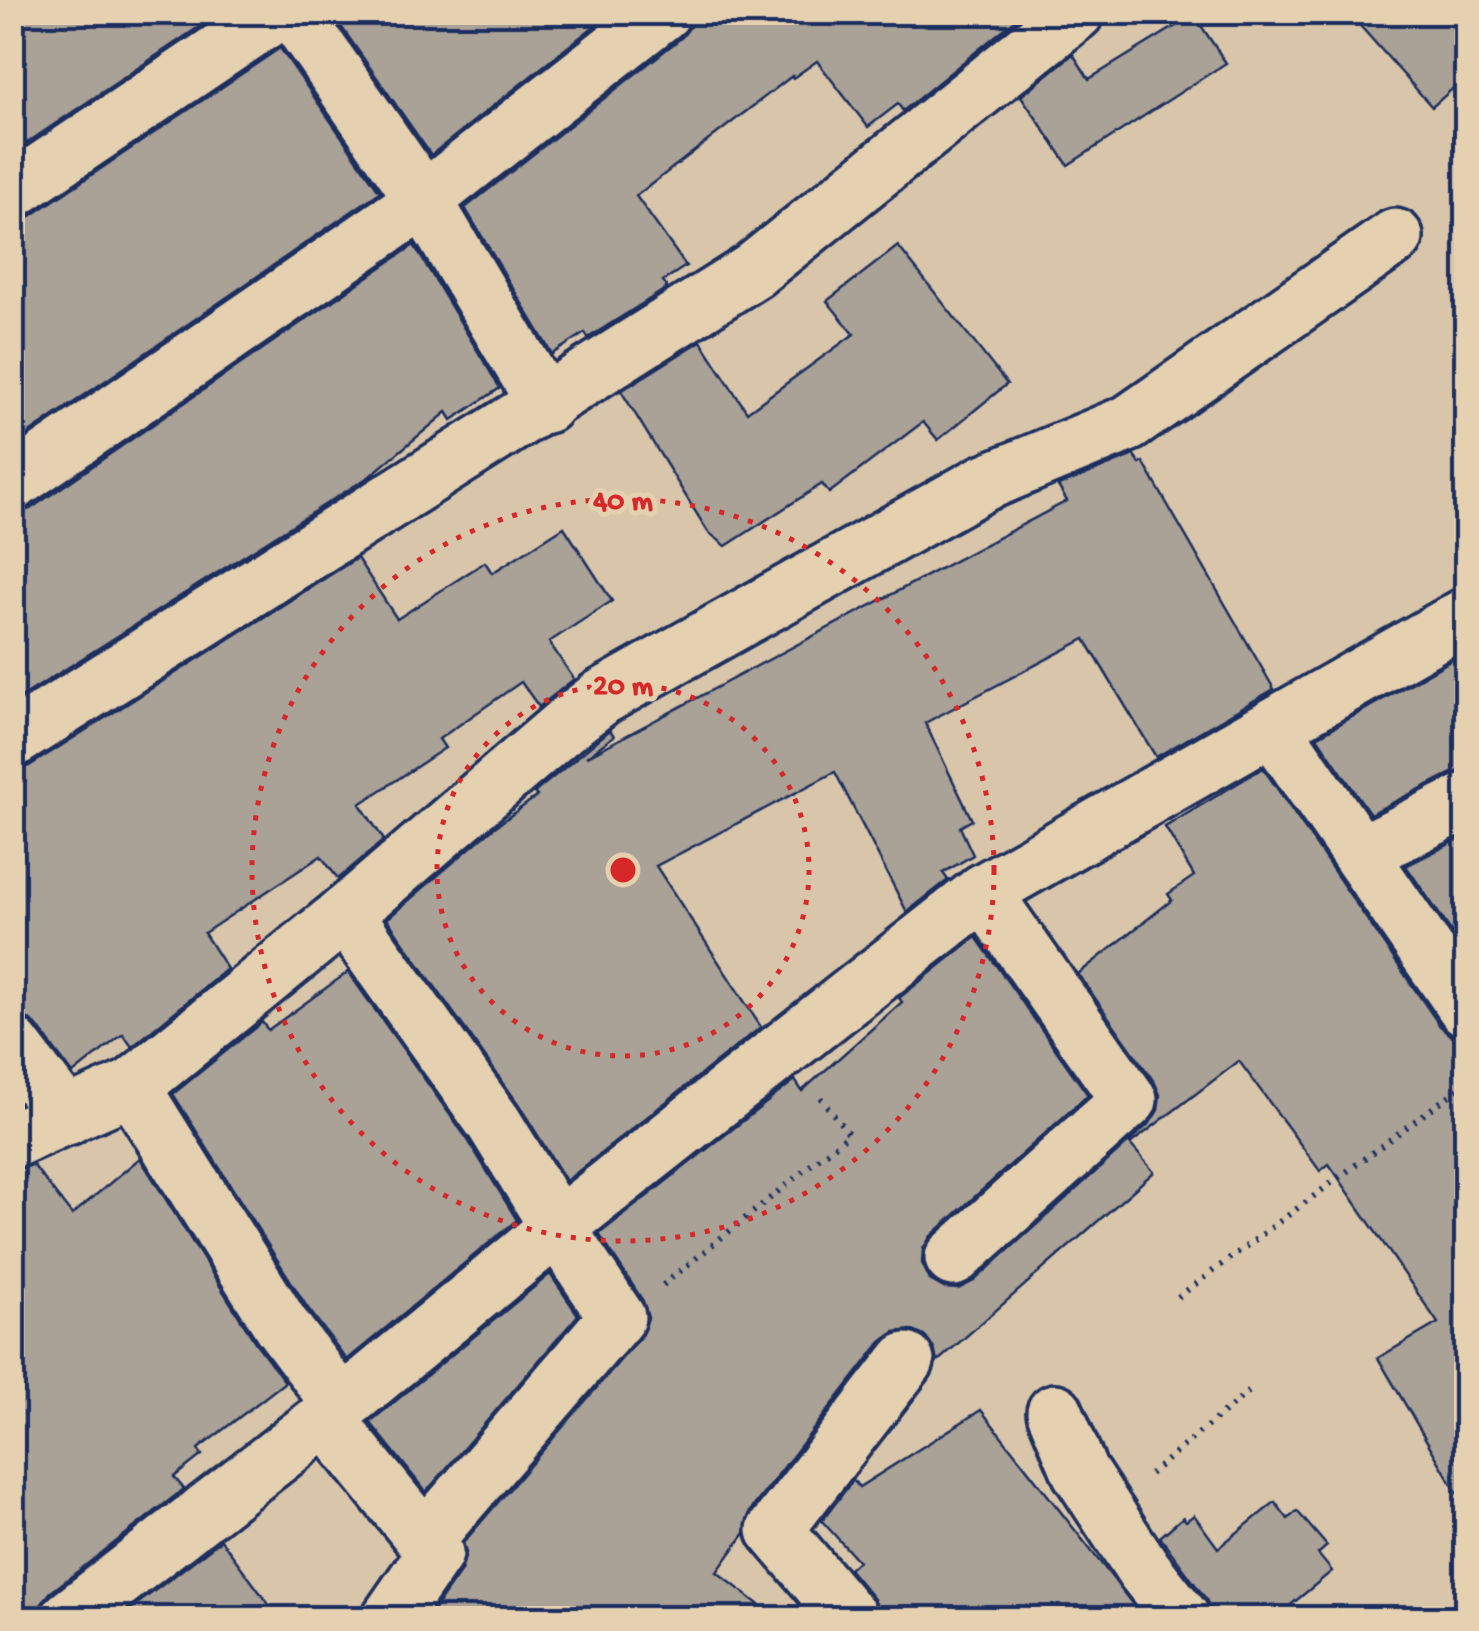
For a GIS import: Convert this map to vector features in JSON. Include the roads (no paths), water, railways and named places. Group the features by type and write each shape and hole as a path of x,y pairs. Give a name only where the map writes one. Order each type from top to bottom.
{"street":[{"path":"12,192 278,12"},
{"path":"294,12 424,200 546,405"},
{"path":"12,484 424,200 663,12"},
{"path":"12,740 753,272 1076,12"},
{"path":"12,1140 132,1087 602,697 984,483 1129,423 1395,236"},
{"path":"69,1618 983,892 1466,616"},
{"path":"1273,728 1466,1006"},
{"path":"1360,854 1466,801"},
{"path":"954,1258 1129,1100 983,892"},
{"path":"345,914 494,1123 618,1317 425,1540"},
{"path":"12,1045 68,1117"},
{"path":"132,1087 333,1412 435,1553 390,1618"},
{"path":"835,1612 775,1530 906,1361"},
{"path":"1055,1412 1080,1472 1144,1570 1182,1618"}]}
